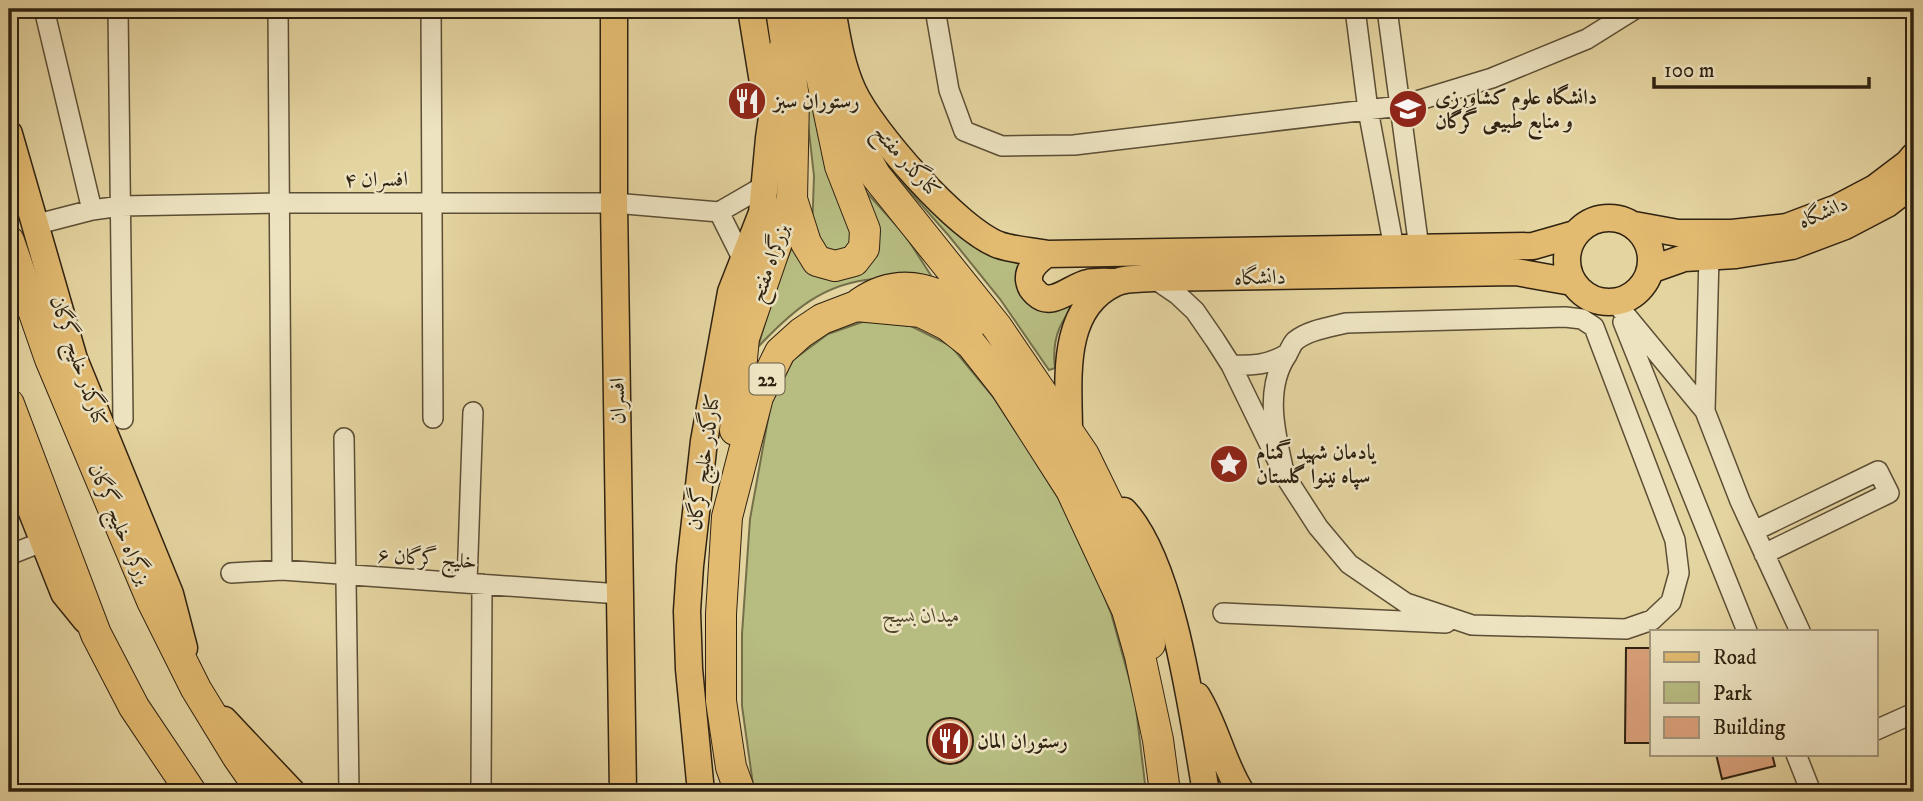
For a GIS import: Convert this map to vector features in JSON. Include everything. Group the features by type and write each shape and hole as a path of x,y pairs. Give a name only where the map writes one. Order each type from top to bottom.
{"highway":[{"name":"22","path":"807,9 822,80 876,176 998,327 1069,433 1101,487 1130,550 1146,595 1165,792"},
{"name":"بزرگراه مفتح","path":"727,517 744,338 792,199 794,98 783,19"},
{"path":"792,199 806,243 817,261 835,266 854,261 864,247 865,230 840,166 822,80"},
{"name":"بزرگراه خلیج گرگان","path":"9,241 50,359 152,600 196,689 262,792"},
{"path":"856,306 873,294 896,288 925,288 998,327"},
{"name":"22","path":"732,784 721,701 721,614 727,517 758,397 780,352 822,319 856,306 921,312 947,325 971,344 1005,387 1071,490 1127,610 1158,740"},
{"path":"9,404 96,634 134,707 191,792"}],"main road":[{"name":"افسران","path":"614,9 614,203 623,792"},
{"path":"751,9 769,138"},
{"name":"کنارگذر مفتح","path":"832,9 839,53 853,91 873,125 903,161 972,230 1000,245 1047,254"},
{"path":"769,138 783,19"},
{"name":"کنارگذر خلیج گرگان","path":"9,134 74,359 170,594 196,689 292,792"},
{"name":"کنارگذر خلیج گرگان","path":"701,792 687,611 690,566 714,380 731,292 762,213 769,138"},
{"name":"دانشگاه","path":"1634,225 1678,233 1732,233 1787,227 1837,208 1875,188 1914,156"},
{"name":"دانشگاه","path":"1650,270 1684,258 1792,246 1845,226 1887,204 1914,183"},
{"path":"1602,217 1619,218 1634,225 1645,238 1651,253 1650,270 1643,285 1631,296 1615,302 1599,301 1584,294 1572,282 1567,266 1567,249 1574,234 1587,223 1602,217"},
{"name":"دانشگاه","path":"1572,282 1516,272 1153,278 1088,283 1053,299 1041,298 1030,287 1028,274 1036,262 1047,254 1533,246 1574,234"},
{"path":"1184,252 1184,278"},
{"path":"1069,433 1069,354 1078,321 1095,296 1117,282"},
{"path":"9,454 64,593 96,634"},
{"path":"1101,487 1130,518 1153,559 1168,602 1186,680 1206,792"},
{"path":"1186,680 1210,717 1227,771 1241,792"},
{"path":"611,792 609,718 621,681"},
{"path":"621,681 636,716 638,792"}],"street":[{"path":"44,9 92,210"},
{"path":"118,9 123,419"},
{"path":"278,9 282,570"},
{"path":"430,9 433,418"},
{"path":"935,9 949,90 964,131 1002,145 1074,145 1400,106 1492,78 1587,39 1627,11"},
{"path":"1355,9 1368,110 1407,248"},
{"path":"1387,9 1400,106 1407,248"},
{"path":"743,260 719,212 764,186"},
{"name":"افسران ۴","path":"34,225 92,210 121,206 279,203 614,203 719,212"},
{"path":"1705,411 1709,257"},
{"path":"1153,278 1195,311 1231,365 1284,476 1318,527 1349,564 1406,603 1472,625"},
{"path":"1615,302 1705,411 1754,531 1800,630"},
{"path":"1615,302 1747,630"},
{"path":"1223,612 1472,625 1626,629 1652,620 1671,602 1679,573 1675,540 1594,327 1582,319 1565,317 1346,323 1319,330 1295,341 1279,365 1273,398 1275,429 1284,476"},
{"path":"1231,365 1252,366 1274,362 1287,354"},
{"path":"474,412 475,584 481,792"},
{"path":"344,438 349,792"},
{"path":"1754,531 1878,471 1889,494 1765,554"},
{"path":"9,555 42,542"},
{"name":"خلیج گرگان ۶","path":"231,573 282,570 620,594"},
{"path":"1878,729 1914,713"},
{"path":"1797,756 1811,792"}],"green space":[{"path":"795,9 809,93 834,182 853,218 849,251 828,254 812,233 814,176"},
{"path":"858,118 1028,261 1021,281 1082,294 1060,328 1055,346 1055,368 1049,370 1000,299 874,151"},
{"path":"851,175 905,235 939,288 882,279 839,286 809,301 758,347 777,282 793,245 861,267"},
{"name":"میدان بسیج","path":"865,321 911,326 951,346 994,398 1057,493 1081,539 1111,613 1135,700 1146,792 754,792 742,706 742,634 750,519 771,403 793,360 828,334"}],"building":[{"path":"1626,648 1650,648 1650,743 1625,743"},
{"name":"رستوران المان","path":"950,718 959,719 966,725 972,732 972,750 966,757 959,763 950,764 941,763 934,757 928,750 927,741 928,732 934,725 941,719"},
{"path":"1716,756 1772,756 1775,766 1722,779"}],"place":[{"name":"رستوران سبز","path":"747,101"},
{"name":"دانشگاه علوم کشاورزی و منابع طبیعی گرگان","path":"1408,109"},
{"name":"یادمان شهید گمنام سپاه نینوا گلستان","path":"1229,464"},
{"name":"رستوران المان","path":"950,741"}]}
